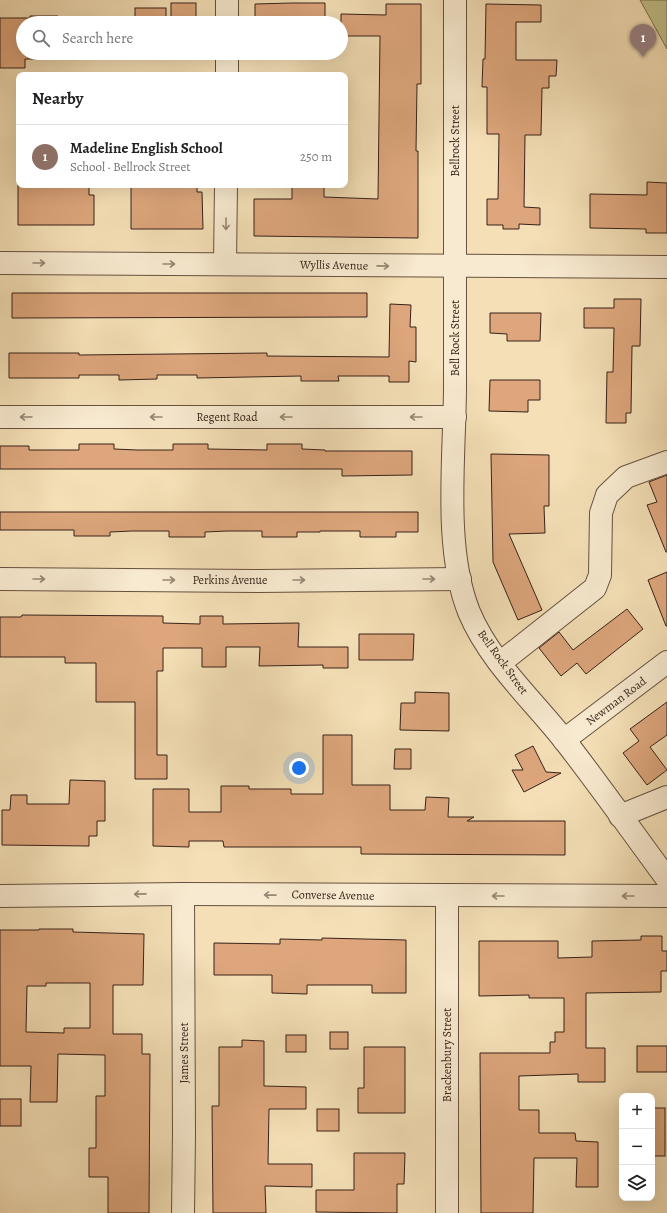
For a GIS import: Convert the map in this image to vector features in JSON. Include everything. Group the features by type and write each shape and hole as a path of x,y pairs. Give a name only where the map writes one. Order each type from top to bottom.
{"street":[{"path":"227,0 227,16"},
{"name":"Bellrock Street","path":"455,0 455,274"},
{"path":"227,60 227,72"},
{"path":"225,264 226,188"},
{"name":"Wyllis Avenue","path":"0,263 225,264 455,274 667,267"},
{"name":"Bell Rock Street","path":"455,274 455,417 452,520 460,579 472,617 500,663 564,740 667,879"},
{"name":"Regent Road","path":"0,417 455,417"},
{"path":"500,663 595,588 600,575 601,513 607,495 626,477 667,462"},
{"name":"Perkins Avenue","path":"0,579 250,581 460,579"},
{"name":"Newman Road","path":"564,740 667,662"},
{"path":"620,816 667,798"},
{"name":"Converse Avenue","path":"0,896 183,894 667,896"},
{"name":"James Street","path":"183,894 183,1213"},
{"name":"Brackenbury Street","path":"447,896 447,1213"}],"shaded area":[{"path":"640,0 667,0 667,49"}],"building":[{"path":"171,3 196,3 196,16 171,16"},
{"path":"325,3 325,16 255,16 255,4"},
{"path":"386,4 421,4 421,84 417,84 416,151 418,151 418,238 254,236 254,199 292,199 292,188 324,188 324,197 378,199 380,36 348,36 348,16 341,16 341,14 386,15"},
{"path":"486,4 541,5 541,22 516,22 516,60 557,60 556,76 549,76 549,88 542,88 541,135 525,135 524,207 540,208 540,225 519,224 519,229 503,229 503,225 487,225 487,199 498,199 499,134 487,134 487,87 482,87 483,59 485,59"},
{"path":"135,8 166,8 166,16 135,16"},
{"path":"0,18 16,18 16,60 25,60 25,68 0,68"},
{"path":"647,182 667,183 667,233 646,233 646,229 590,228 590,194 647,195"},
{"path":"18,188 89,188 89,195 94,195 94,225 18,225"},
{"path":"131,188 197,188 197,192 202,192 203,229 131,229"},
{"path":"12,293 367,293 367,317 12,318"},
{"path":"614,299 641,299 640,346 632,346 631,413 626,413 626,423 606,423 607,372 613,372 614,328 584,328 584,308 614,308"},
{"path":"390,304 411,305 410,327 416,327 416,362 409,361 409,382 389,382 389,376 338,376 339,381 301,381 301,376 197,378 197,375 157,375 157,379 119,380 119,375 79,375 79,378 9,378 9,353 79,353 79,355 267,353 267,356 389,357"},
{"path":"490,313 541,313 540,341 507,341 507,334 490,333"},
{"path":"490,380 540,380 540,400 528,400 528,412 489,411"},
{"path":"79,444 114,444 114,449 137,450 173,450 173,444 208,444 208,449 267,450 267,444 302,444 302,449 325,451 412,451 412,475 342,476 342,469 0,469 0,446 29,446 29,450 79,450"},
{"path":"491,454 549,455 549,506 544,506 545,533 509,534 542,610 518,620 493,562"},
{"path":"667,475 666,552 647,505 657,502 649,482"},
{"path":"0,512 418,512 418,532 396,532 396,537 360,537 360,531 297,532 297,537 262,537 262,531 205,532 205,537 169,537 169,531 110,532 110,536 74,536 74,530 0,530"},
{"path":"667,572 667,626 666,626 648,580"},
{"path":"627,609 643,629 586,674 577,663 561,676 539,648 559,632 573,650"},
{"path":"22,615 163,616 163,623 200,624 200,616 223,616 223,624 299,623 298,647 348,647 348,668 323,668 323,665 259,666 260,647 226,647 226,667 202,667 202,648 163,648 163,671 157,671 157,755 167,755 167,779 135,779 135,702 96,702 96,663 65,663 65,657 0,657 0,617 21,617"},
{"path":"359,634 414,634 413,660 359,660"},
{"path":"415,692 449,693 449,731 400,730 401,703 415,703"},
{"path":"667,702 667,735 650,747 667,770 647,785 623,753 639,741 630,729"},
{"path":"323,735 352,735 352,785 390,785 390,810 425,810 426,797 449,798 448,817 474,817 467,821 565,821 565,855 361,854 361,847 224,847 223,841 189,841 189,847 153,846 153,789 189,789 189,812 221,812 221,786 249,786 249,789 291,789 291,794 323,794"},
{"path":"533,746 546,772 561,773 524,792 512,770 523,770 515,755"},
{"path":"395,749 411,749 411,769 394,769"},
{"path":"70,780 105,781 105,821 97,821 97,836 89,836 89,846 2,845 2,810 10,810 11,795 27,795 27,804 69,804"},
{"path":"73,929 73,932 144,934 143,985 113,985 113,1034 142,1034 142,1054 150,1054 149,1213 108,1213 108,1177 89,1177 89,1148 96,1148 96,1096 105,1096 105,1055 58,1054 57,1102 30,1102 31,1066 0,1066 0,930","holes":["46,983 90,983 90,1028 64,1028 64,1033 26,1032 27,986 46,986"]},
{"path":"641,936 662,936 662,951 667,951 667,971 661,971 661,992 586,993 586,1048 605,1048 605,1082 578,1082 578,1074 519,1076 519,1110 539,1110 539,1133 575,1133 576,1141 598,1142 598,1187 576,1187 577,1158 534,1158 533,1213 481,1213 480,1053 550,1053 550,1042 555,1042 555,1032 564,1032 564,998 529,998 529,995 479,996 479,941 558,941 558,958 592,957 592,941 641,940"},
{"path":"322,938 406,940 406,993 372,993 372,985 307,985 307,994 272,993 272,975 214,975 214,943 280,944 280,939 322,940"},
{"path":"330,1032 348,1032 348,1049 330,1049"},
{"path":"286,1035 306,1035 306,1052 286,1052"},
{"path":"242,1040 264,1041 264,1086 306,1087 306,1109 269,1109 268,1164 312,1164 312,1187 265,1186 266,1213 213,1213 212,1106 219,1106 219,1047 242,1047"},
{"path":"637,1046 667,1046 667,1072 637,1072"},
{"path":"364,1047 405,1047 405,1113 358,1113 358,1088 364,1088"},
{"path":"0,1099 21,1099 21,1126 0,1126"},
{"path":"655,1108 665,1108 665,1156 655,1156"},
{"path":"317,1109 339,1109 339,1131 317,1131"},
{"path":"354,1153 405,1153 404,1184 397,1184 397,1213 316,1212 316,1190 354,1190"}],"place":[{"name":"Madeline English School","path":"643,57"}]}
